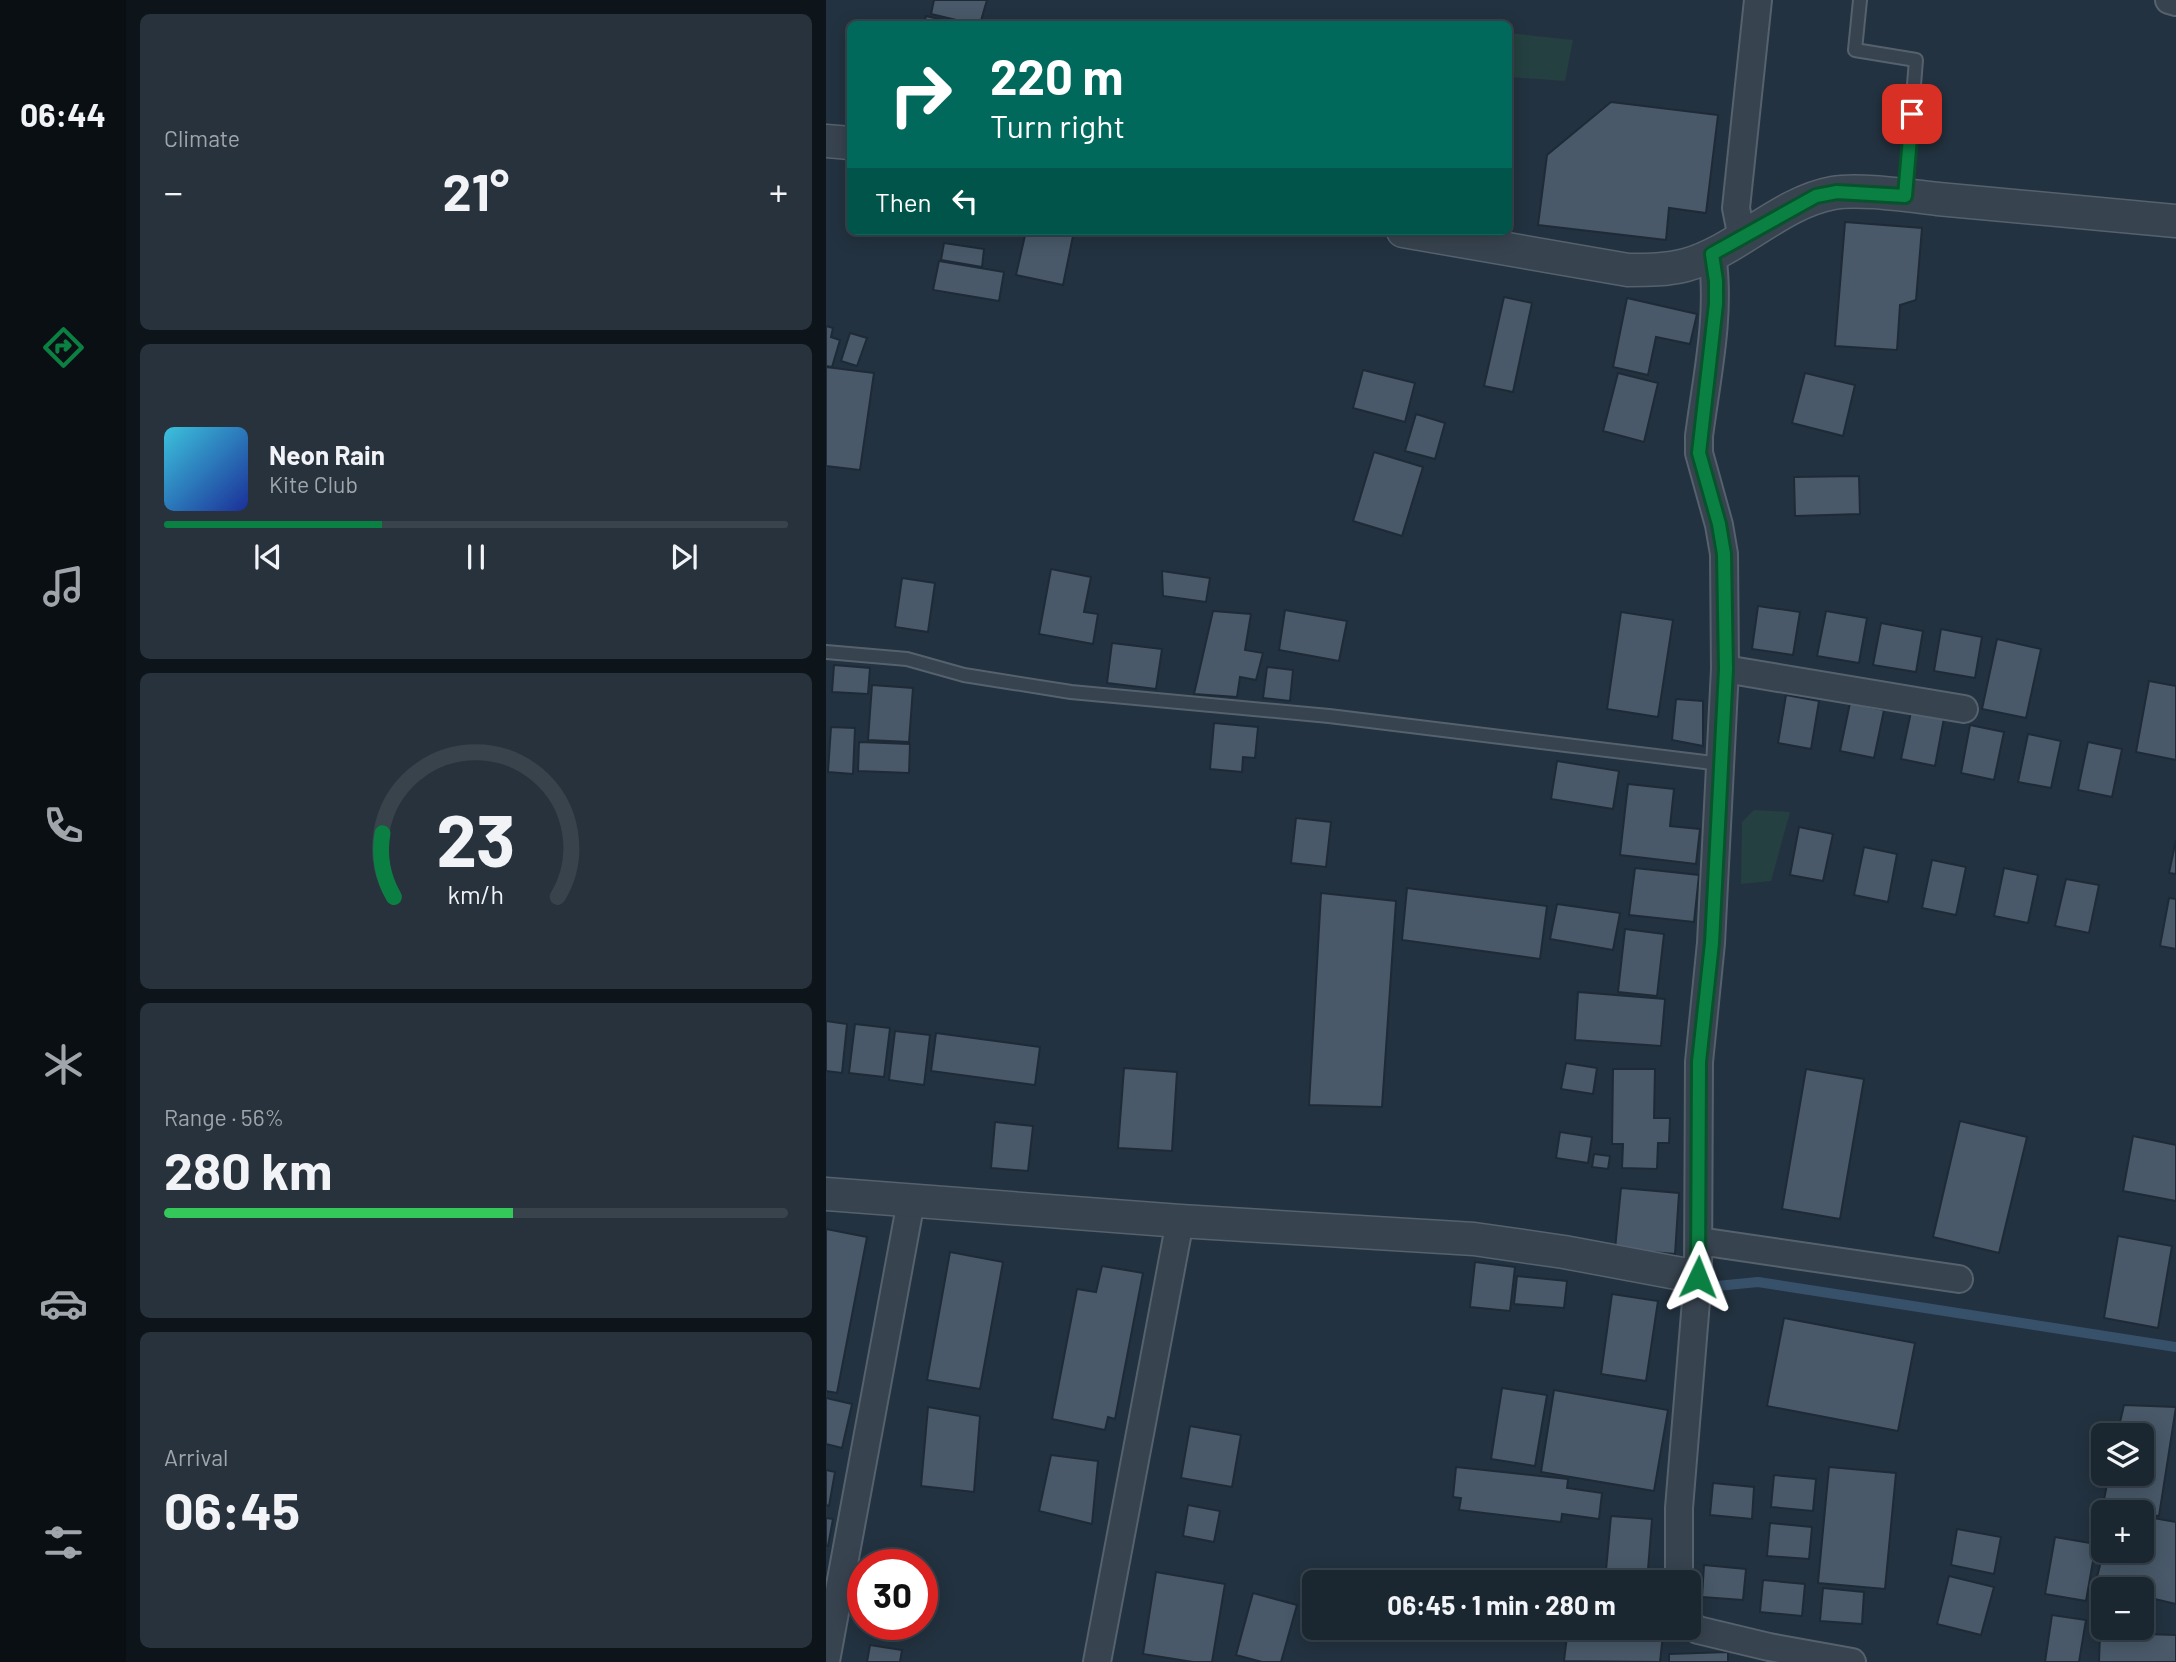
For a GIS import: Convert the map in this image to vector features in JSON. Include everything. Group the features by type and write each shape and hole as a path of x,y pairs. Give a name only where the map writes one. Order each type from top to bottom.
{"street":[{"path":"1742,238 1736,208 1758,0"},
{"path":"2169,0 2176,2"},
{"path":"826,141 847,143"},
{"path":"1427,235 1628,270 1656,270 1685,265 1712,254 1793,207 1816,196 1837,192 2176,221"},
{"path":"1679,1570 1679,1508 1698,1277 1699,1062 1712,943 1726,669 1724,554 1719,524 1699,453 1716,304 1712,254"},
{"path":"1726,669 1964,709"},
{"path":"826,1194 1180,1221 1475,1239 1564,1252 1698,1277"},
{"path":"826,1661 911,1200"},
{"path":"1099,1662 1180,1221"},
{"path":"1699,1241 1959,1279"},
{"path":"1701,1631 1769,1647 1852,1662"}],"lane":[{"path":"1860,0 1855,50 1916,60 1905,196"},
{"path":"826,652 908,659 964,675 1071,692 1329,716 1721,764"}],"green space":[{"path":"1512,33 1573,40 1565,81 1512,77"},
{"path":"1754,810 1790,812 1771,881 1741,884 1742,822"}],"building":[{"path":"934,0 987,0 981,21 960,21 931,14"},
{"path":"926,16 948,21 925,21"},
{"path":"1611,102 1718,115 1706,213 1669,208 1666,240 1538,225 1547,155"},
{"path":"1845,222 1922,228 1916,300 1900,305 1897,350 1835,346"},
{"path":"1025,235 1073,235 1063,285 1016,275"},
{"path":"944,243 984,249 982,267 941,260"},
{"path":"939,261 1004,272 999,301 933,290"},
{"path":"1504,297 1532,303 1513,392 1484,386"},
{"path":"1627,298 1697,314 1690,344 1656,337 1648,375 1613,367"},
{"path":"826,326 833,328 831,337 840,340 832,367 826,366"},
{"path":"850,333 867,338 857,366 841,361"},
{"path":"826,367 874,373 860,470 826,466"},
{"path":"1363,370 1415,383 1405,422 1353,408"},
{"path":"1618,373 1658,383 1644,442 1603,431"},
{"path":"1805,373 1855,385 1843,436 1792,423"},
{"path":"1416,414 1445,423 1435,459 1405,451"},
{"path":"1374,452 1423,467 1402,536 1353,521"},
{"path":"1859,476 1860,514 1795,516 1794,477"},
{"path":"1051,569 1091,577 1084,612 1098,614 1093,644 1039,634"},
{"path":"1162,571 1210,578 1206,602 1163,596"},
{"path":"902,578 935,583 928,632 895,627"},
{"path":"1758,606 1800,612 1793,655 1752,649"},
{"path":"1285,610 1347,621 1339,661 1279,650"},
{"path":"1213,611 1251,614 1245,650 1263,653 1256,680 1240,677 1237,697 1194,694"},
{"path":"1826,611 1867,618 1859,663 1817,656"},
{"path":"1621,612 1673,620 1658,717 1607,709"},
{"path":"1881,623 1923,631 1916,672 1873,665"},
{"path":"1941,629 1982,637 1975,678 1934,671"},
{"path":"1997,639 2041,649 2026,718 1982,709"},
{"path":"1112,643 1162,649 1156,689 1107,683"},
{"path":"834,665 870,668 868,694 832,692"},
{"path":"1267,667 1293,670 1290,701 1263,698"},
{"path":"2149,681 2176,686 2176,760 2136,752"},
{"path":"872,685 913,688 909,742 868,740"},
{"path":"1786,695 1819,701 1811,749 1778,743"},
{"path":"1676,699 1703,701 1703,746 1672,740"},
{"path":"1850,703 1884,710 1874,758 1840,751"},
{"path":"1911,712 1944,718 1935,766 1901,759"},
{"path":"1214,723 1258,727 1255,758 1243,757 1242,772 1210,769"},
{"path":"1970,725 2004,732 1994,780 1961,773"},
{"path":"831,727 855,728 853,774 828,772"},
{"path":"2028,734 2061,741 2051,788 2018,782"},
{"path":"859,742 910,744 909,773 858,771"},
{"path":"2088,742 2122,749 2112,797 2078,790"},
{"path":"1557,761 1619,771 1613,809 1551,799"},
{"path":"1628,784 1674,789 1670,826 1700,829 1696,864 1620,855"},
{"path":"1296,818 1331,822 1326,867 1291,863"},
{"path":"1799,827 1833,834 1823,881 1790,875"},
{"path":"2176,840 2176,874 2169,873"},
{"path":"1864,847 1897,854 1888,902 1854,895"},
{"path":"1932,860 1966,867 1956,915 1922,908"},
{"path":"1635,868 1699,875 1694,922 1629,915"},
{"path":"2004,868 2038,875 2028,923 1994,916"},
{"path":"2066,879 2099,885 2089,933 2055,926"},
{"path":"1407,888 1547,906 1540,959 1402,940"},
{"path":"1321,893 1396,901 1382,1107 1309,1105"},
{"path":"2169,898 2176,899 2176,949 2160,946"},
{"path":"1557,904 1620,913 1613,950 1550,939"},
{"path":"1625,929 1664,934 1657,996 1618,992"},
{"path":"1578,992 1665,999 1661,1046 1575,1040"},
{"path":"826,1021 847,1024 842,1073 826,1071"},
{"path":"855,1024 890,1028 884,1077 849,1073"},
{"path":"895,1031 930,1035 924,1085 889,1080"},
{"path":"936,1033 1040,1047 1035,1085 931,1071"},
{"path":"1566,1063 1597,1068 1593,1094 1561,1089"},
{"path":"1124,1068 1177,1072 1172,1151 1118,1148"},
{"path":"1613,1069 1655,1069 1654,1118 1670,1118 1669,1143 1658,1143 1657,1169 1622,1168 1623,1144 1612,1144"},
{"path":"1806,1069 1864,1079 1840,1219 1782,1209"},
{"path":"1960,1121 2027,1137 1999,1253 1933,1237"},
{"path":"995,1122 1033,1126 1028,1171 991,1168"},
{"path":"1560,1132 1592,1137 1588,1163 1556,1158"},
{"path":"2133,1136 2176,1145 2176,1201 2123,1191"},
{"path":"1594,1154 1610,1156 1608,1169 1592,1167"},
{"path":"1621,1188 1679,1193 1675,1254 1615,1249"},
{"path":"826,1229 867,1237 837,1393 826,1391"},
{"path":"2118,1236 2172,1246 2158,1328 2104,1318"},
{"path":"950,1252 1003,1262 980,1389 927,1380"},
{"path":"1475,1262 1515,1267 1510,1311 1470,1307"},
{"path":"1102,1266 1143,1273 1115,1419 1108,1417 1105,1430 1052,1419 1077,1289 1096,1292"},
{"path":"1517,1276 1567,1281 1564,1308 1514,1304"},
{"path":"1612,1294 1658,1301 1646,1381 1601,1374"},
{"path":"1784,1318 1915,1343 1898,1431 1767,1406"},
{"path":"1502,1388 1547,1395 1535,1466 1491,1459"},
{"path":"1554,1390 1668,1410 1654,1491 1541,1472"},
{"path":"826,1398 852,1404 842,1448 826,1444"},
{"path":"2124,1405 2176,1407 2159,1516 2154,1515 2154,1500 2104,1500 2107,1486 2154,1486 2154,1423 2120,1423"},
{"path":"928,1407 980,1416 974,1492 921,1486"},
{"path":"1190,1426 1241,1435 1232,1487 1181,1478"},
{"path":"1051,1455 1098,1461 1092,1524 1039,1511"},
{"path":"1456,1467 1568,1479 1567,1488 1602,1493 1599,1519 1562,1514 1561,1522 1459,1510 1461,1498 1453,1497"},
{"path":"1829,1467 1896,1473 1885,1589 1818,1583"},
{"path":"826,1470 835,1472 829,1506 826,1505"},
{"path":"1774,1475 1816,1479 1813,1511 1771,1507"},
{"path":"1713,1483 1754,1487 1752,1519 1710,1515"},
{"path":"1188,1505 1220,1511 1214,1542 1183,1536"},
{"path":"1611,1516 1652,1519 1648,1570 1606,1570"},
{"path":"826,1518 833,1519 828,1546 826,1546"},
{"path":"2154,1518 2176,1522 2176,1604 2154,1599 2154,1577 2097,1577 2100,1563 2154,1563"},
{"path":"1770,1523 1812,1527 1809,1559 1767,1556"},
{"path":"1957,1529 2001,1537 1994,1574 1951,1565"},
{"path":"2055,1537 2091,1543 2093,1563 2086,1601 2045,1594"},
{"path":"1704,1565 1746,1569 1743,1600 1702,1597"},
{"path":"1156,1572 1225,1584 1212,1662 1193,1662 1143,1654"},
{"path":"1949,1576 1994,1587 1981,1635 1937,1624"},
{"path":"1763,1580 1805,1584 1802,1616 1760,1612"},
{"path":"1823,1588 1864,1592 1862,1624 1820,1621"},
{"path":"1253,1593 1297,1605 1281,1662 1262,1662 1236,1655"},
{"path":"2052,1615 2086,1620 2079,1662 2045,1662"},
{"path":"2154,1634 2176,1635 2176,1662 2099,1662 2100,1640 2154,1640"},
{"path":"1567,1640 1662,1640 1660,1662 1564,1661"},
{"path":"870,1645 902,1650 900,1662 867,1662"},
{"path":"1728,1652 1728,1662 1669,1662 1669,1654"}],"waterway":[{"path":"1717,1286 1758,1282 2176,1347"}],"route":[{"path":"1698,1277 1699,1062 1712,943 1726,669 1724,554 1719,524 1699,453 1716,304 1712,254 1816,196 1837,192 1905,196 1912,114"}]}
